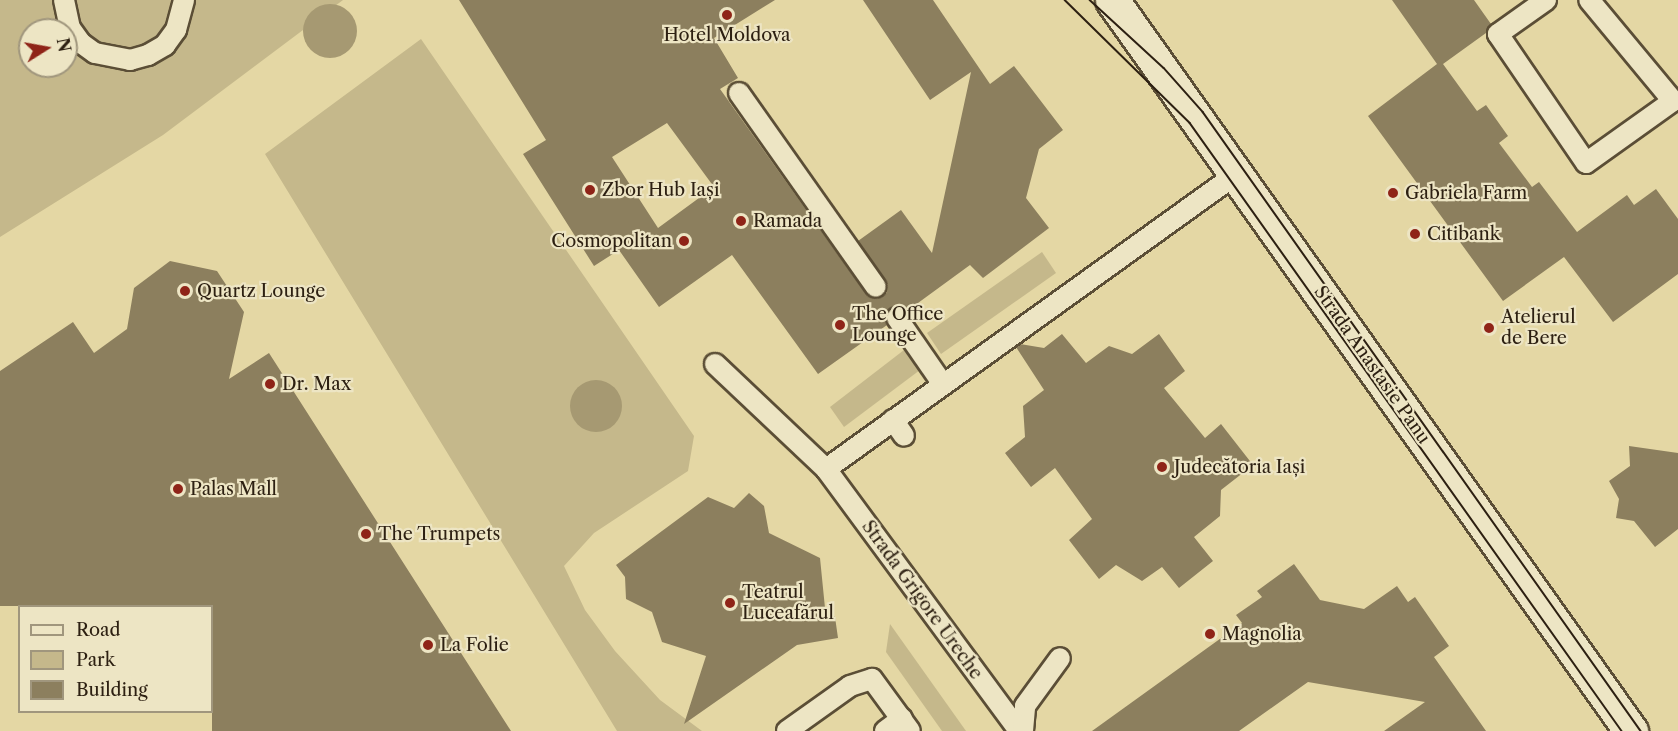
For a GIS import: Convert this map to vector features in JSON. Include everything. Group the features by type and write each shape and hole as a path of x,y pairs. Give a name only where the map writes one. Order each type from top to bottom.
{"main road":[{"name":"Strada Anastasie Panu","path":"1112,0 1238,173 1631,731"},
{"path":"1569,645 1602,731"}],"lane":[{"path":"64,0 70,28 81,43 95,53 130,60 148,56 165,45 176,30 184,0"},
{"path":"1546,0 1498,34 1586,163 1674,101 1589,0"},
{"path":"739,93 876,287"},
{"path":"826,469 942,383 1238,173"},
{"path":"897,318 942,383"},
{"name":"Strada Grigore Ureche","path":"715,364 826,469 1021,731"},
{"path":"893,420 904,436"},
{"name":"Strada Grigore Ureche","path":"1021,731 1025,706 1060,658"},
{"path":"787,731 850,686 872,678 906,725 885,731"}],"green space":[{"path":"0,0 343,0 163,135 0,237"},
{"path":"421,39 694,436 688,471 594,533 564,566 585,610 615,651 660,700 702,731 617,731 265,154"},
{"path":"1042,252 1056,273 941,354 927,333"},
{"path":"904,350 920,370 844,427 830,407"},
{"path":"890,624 966,731 942,731 886,652"}],"shaded area":[{"path":"325,4 335,4 345,8 353,16 357,31 353,46 345,54 335,58 325,58 315,54 307,46 303,36 303,26 307,16 315,8"},
{"path":"591,380 601,380 615,387 622,406 615,425 601,432 591,432 581,428 574,421 570,411 570,401 574,391 581,384"}],"building":[{"path":"459,0 775,0 714,38 738,78 720,89 866,294 877,299 887,293 888,285 858,241 901,210 932,253 971,72 930,100 863,0 933,0 990,84 1014,66 1063,130 1039,149 1026,198 1049,228 983,278 970,265 907,311 891,308 886,313 887,325 818,374 732,255 659,307 619,250 594,266 523,154 546,140","holes":["667,123 714,187 658,228 612,157"]},
{"path":"1392,0 1474,0 1491,24 1486,33 1443,64 1477,111 1486,105 1508,136 1499,143 1532,187 1539,182 1577,232 1627,195 1634,205 1656,189 1678,219 1678,274 1613,322 1564,257 1503,301 1368,116 1437,64"},
{"name":"Palas Mall","path":"170,261 217,271 244,312 229,379 269,353 511,731 212,731 213,605 0,606 0,371 73,322 94,353 127,329 134,288"},
{"name":"Judecătoria Iași","path":"1062,334 1086,363 1109,346 1132,354 1159,334 1185,371 1164,388 1205,438 1221,424 1253,465 1221,490 1220,516 1194,537 1213,561 1179,588 1162,567 1142,581 1116,565 1099,579 1069,540 1092,519 1055,468 1031,487 1005,453 1025,437 1023,406 1044,390 1016,347 1020,344 1044,348"},
{"path":"1629,446 1678,453 1678,529 1655,547 1634,521 1616,518 1619,499 1609,481 1630,466"},
{"name":"Teatrul Luceafărul","path":"749,493 764,506 769,533 820,558 825,608 835,617 838,638 797,645 684,724 706,656 662,642 652,612 626,599 625,577 616,565 708,497 734,508"},
{"path":"1294,564 1320,600 1364,609 1397,586 1408,602 1415,597 1449,646 1434,657 1486,731 1384,731 1425,702 1308,682 1239,731 1092,731 1242,623 1236,615 1262,597 1257,591"}],"tram line":[{"path":"1065,0 1190,123 1622,731"},
{"path":"1090,0 1164,68 1203,112 1641,731"}],"place":[{"name":"Hotel Moldova","path":"727,15"},
{"name":"Zbor Hub Iași","path":"590,190"},
{"name":"Gabriela Farm","path":"1393,193"},
{"name":"Ramada","path":"741,221"},
{"name":"Citibank","path":"1415,234"},
{"name":"Cosmopolitan","path":"684,241"},
{"name":"Quartz Lounge","path":"185,291"},
{"name":"The Office Lounge","path":"840,325"},
{"name":"Atelierul de Bere","path":"1489,328"},
{"name":"Dr. Max","path":"270,384"},
{"name":"Judecătoria Iași","path":"1162,467"},
{"name":"Palas Mall","path":"178,489"},
{"name":"The Trumpets","path":"366,534"},
{"name":"Teatrul Luceafărul","path":"730,603"},
{"name":"Magnolia","path":"1210,634"},
{"name":"La Folie","path":"428,645"}]}
